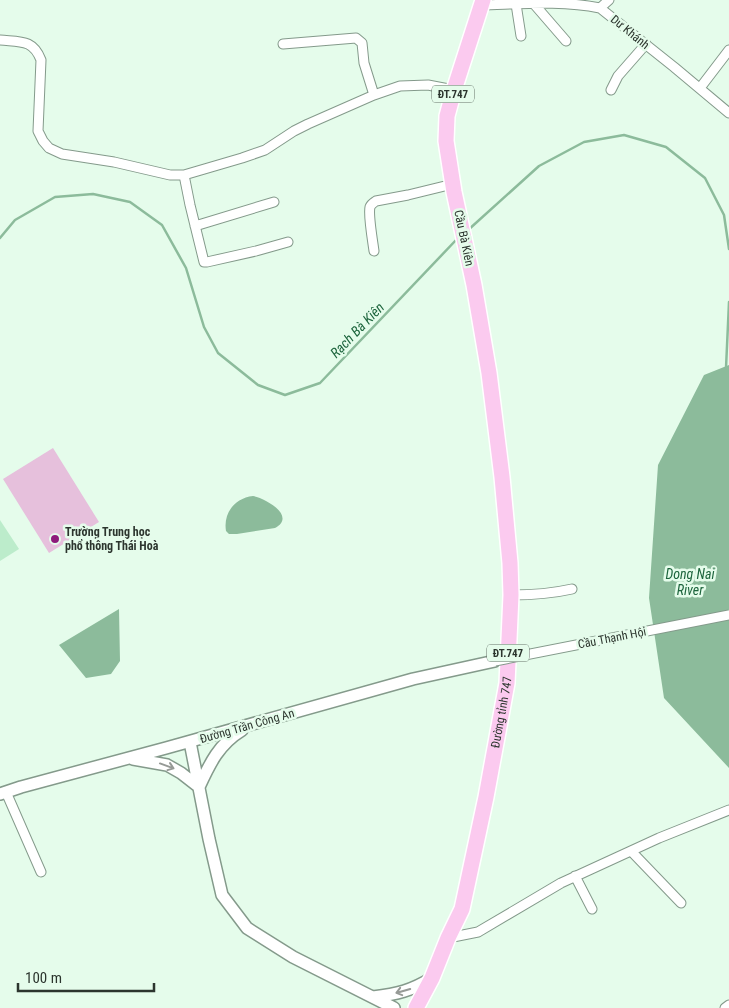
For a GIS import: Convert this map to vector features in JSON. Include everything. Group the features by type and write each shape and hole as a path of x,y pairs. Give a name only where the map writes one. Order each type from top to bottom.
{"main road":[{"name":"ĐT.747","path":"454,188 446,141 447,116 482,3"},
{"name":"Cầu Bà Kiên","path":"454,188 474,285"},
{"name":"Đường tỉnh 747","path":"416,1008 432,978 462,909 508,683 511,595 510,563 502,477 489,374 474,285"}],"street":[{"path":"600,8 609,0"},
{"name":"Dư Khánh","path":"482,3 574,4 600,8 729,113"},
{"path":"516,4 521,36"},
{"path":"534,4 566,41"},
{"path":"283,44 356,38 360,40 364,63 374,94"},
{"path":"0,40 25,43 37,50 41,60 38,131 49,148 62,154 114,162 170,174 184,175 265,150 308,124 374,94 400,86 428,85 454,90"},
{"path":"611,90 618,76 646,44"},
{"path":"700,88 729,50"},
{"path":"184,175 194,226 204,262 288,242"},
{"path":"374,251 370,208 376,201 454,188"},
{"path":"194,226 274,202"},
{"path":"511,595 553,594 572,589"},
{"name":"Cầu Thạnh Hội","path":"495,662 729,615"},
{"name":"Đường Trần Công An","path":"3,793 413,679 495,662"},
{"path":"199,787 210,764 222,746 233,735 253,724"},
{"path":"190,742 222,895 247,928 293,957 394,1008"},
{"path":"129,758 167,765 199,787"},
{"path":"3,793 40,872"},
{"path":"448,938 478,932 575,876 729,810"},
{"path":"631,851 681,903"},
{"path":"575,876 592,909"},
{"path":"372,997 404,992 418,987 432,978"},
{"path":"372,997 379,1008"},
{"path":"725,1008 729,1005"}],"shaded area":[{"path":"53,448 99,522 49,553 3,479"}],"water":[{"name":"Dong Nai River","path":"729,365 729,768 664,698 649,598 658,465 704,375"},
{"path":"253,496 265,500 277,508 283,518 281,523 275,528 229,534 226,531 228,513 236,503"},
{"path":"119,609 120,661 111,674 86,678 59,645"}],"building":[{"path":"0,520 19,549 0,561"}],"waterway":[{"name":"Rạch Bà Kiên","path":"467,231 539,166 584,142 624,135 666,147 705,178 724,215 729,249"},
{"name":"Rạch Bà Kiên","path":"0,238 15,220 55,197 93,194 130,202 162,225 186,268 204,327 218,353 258,385 285,395 320,383 457,239"},
{"name":"Rạch Bà Kiên","path":"726,368 729,302"}],"place":[{"name":"Trường Trung học phổ thông Thái Hoà","path":"55,539"}]}
